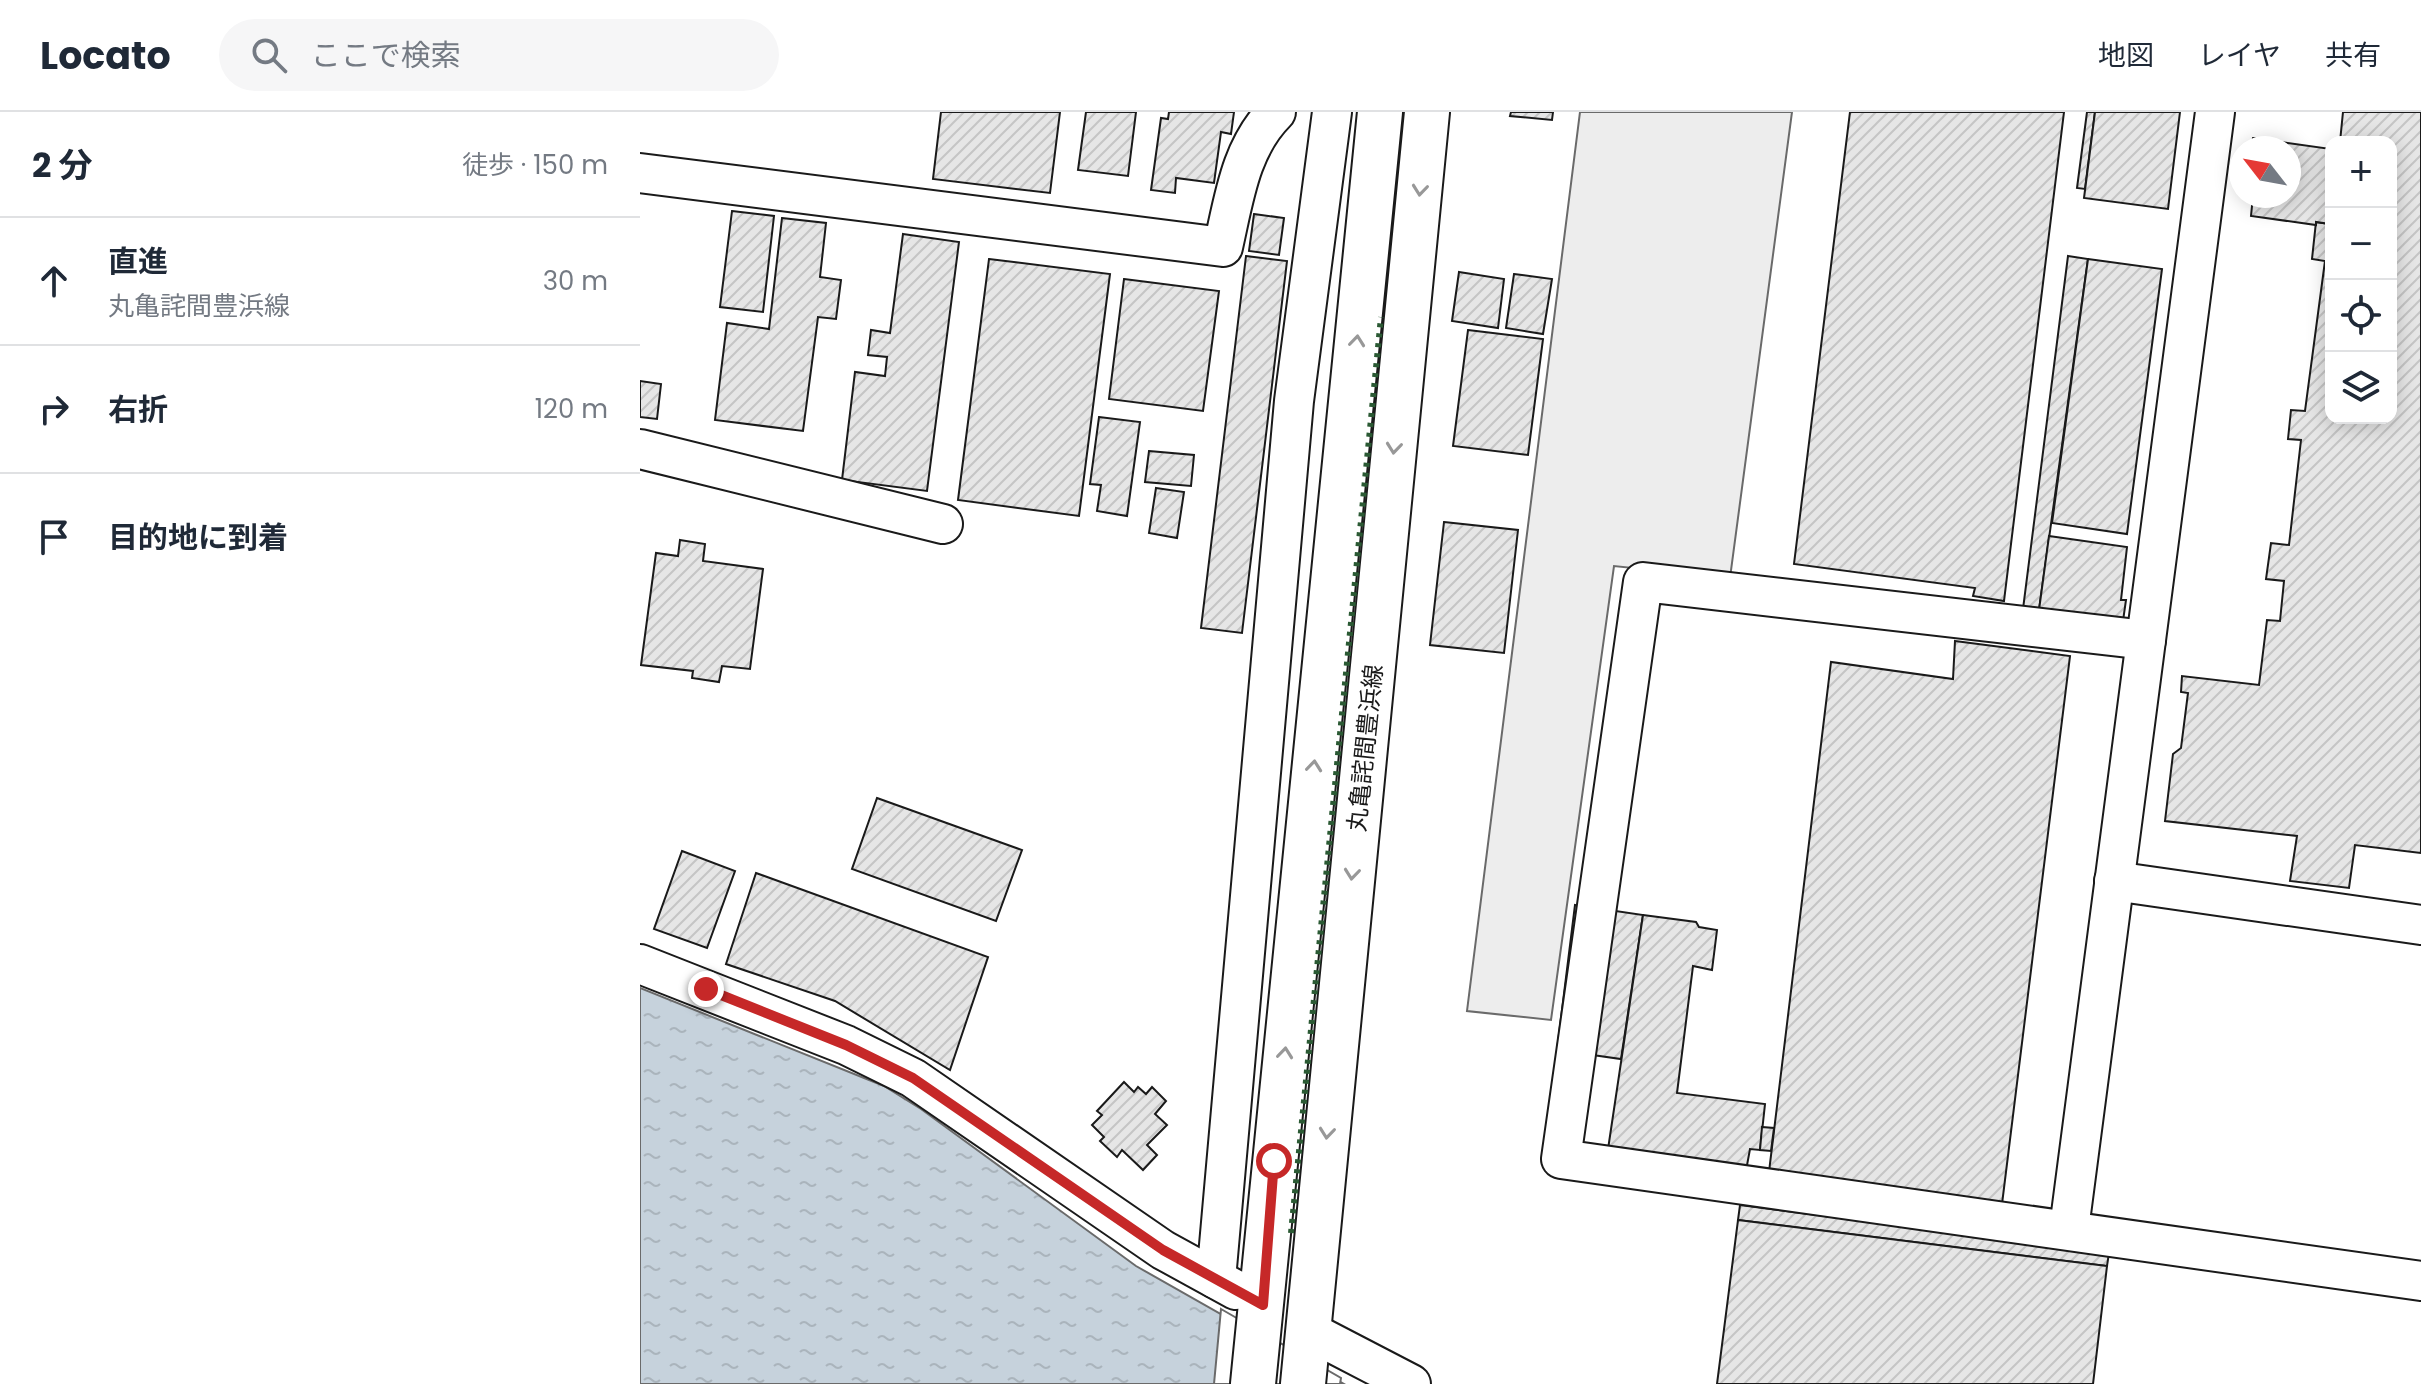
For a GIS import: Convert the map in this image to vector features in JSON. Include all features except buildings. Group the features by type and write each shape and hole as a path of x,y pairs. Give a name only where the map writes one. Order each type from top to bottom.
{"main road":[{"name":"丸亀詫間豊浜線","path":"1253,1384 1380,112"},
{"name":"丸亀詫間豊浜線","path":"1305,1356 1427,112"}],"street":[{"path":"640,173 1223,247 1247,154 1263,125 1276,112"},
{"path":"1216,1279 1294,401 1332,112"},
{"path":"2069,1229 2215,112"},
{"path":"640,449 943,524"},
{"path":"2146,640 1643,582 1561,1159 2421,1281"},
{"path":"2114,881 2421,925"},
{"path":"640,964 846,1045 913,1078 1163,1250 1216,1279 1261,1315"},
{"path":"1305,1356 1411,1384"}],"shaded area":[{"path":"1580,112 1792,112 1730,578 1614,566 1551,1020 1467,1011"}],"water":[{"path":"640,988 884,1086 921,1109 1136,1266 1344,1384 640,1384"}],"pier":[{"path":"1221,1309 1341,1378 1340,1384 1214,1384"}],"hedge":[{"path":"1291,1233 1381,317"}],"route":[{"path":"706,989 846,1045 913,1078 1163,1250 1263,1305 1274,1161"}]}
